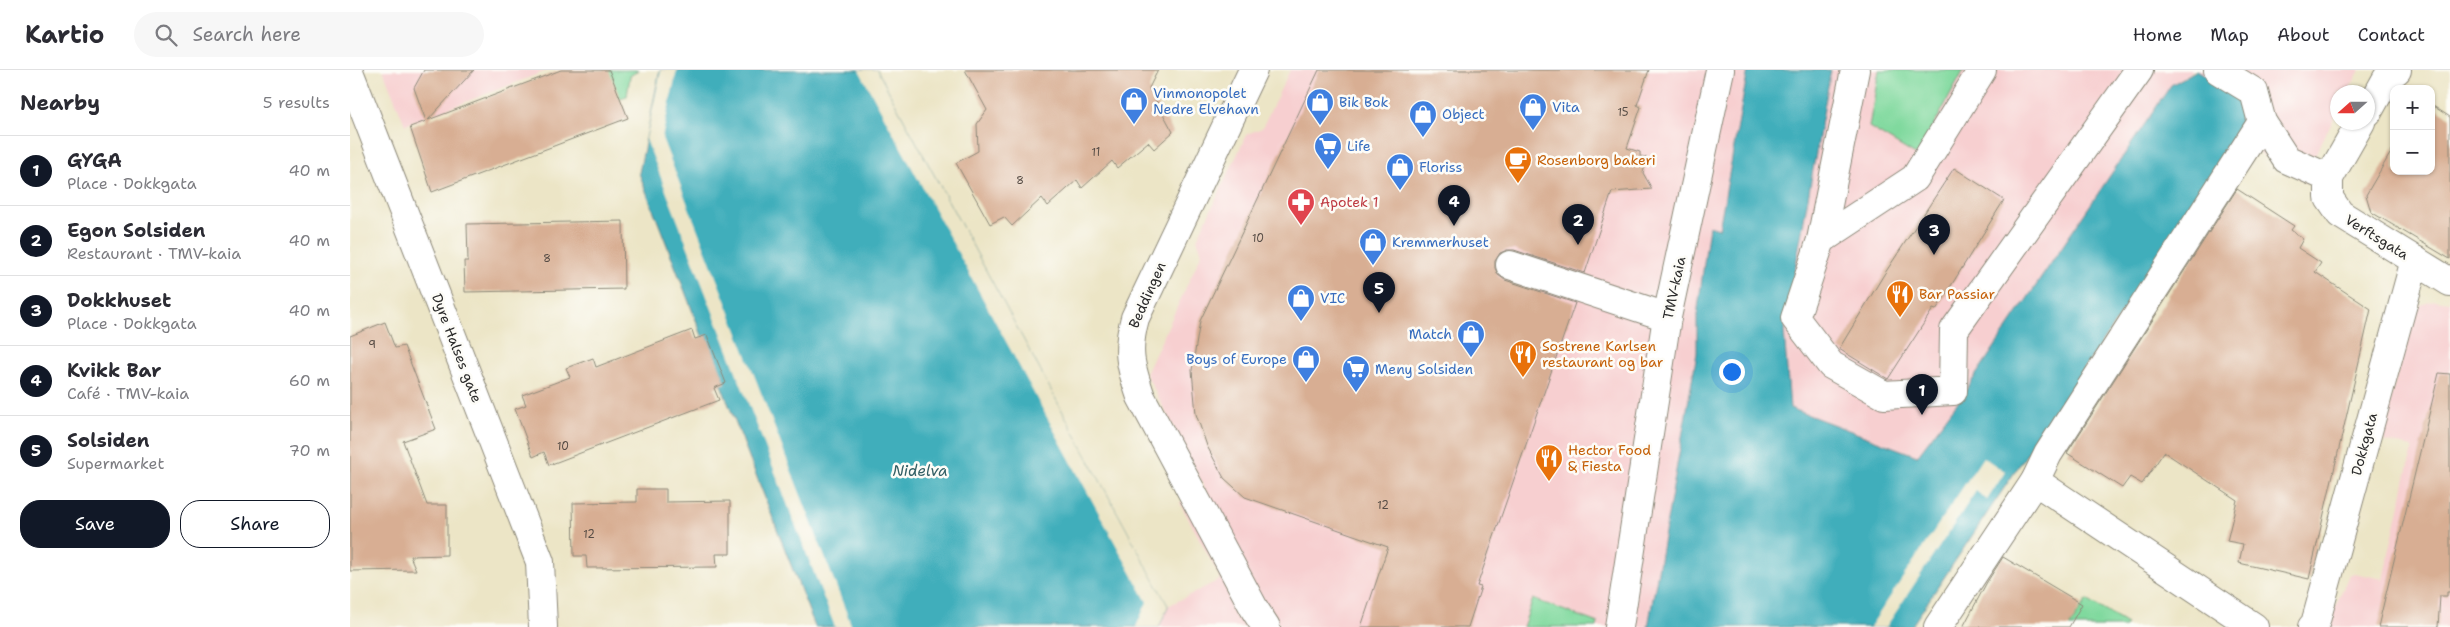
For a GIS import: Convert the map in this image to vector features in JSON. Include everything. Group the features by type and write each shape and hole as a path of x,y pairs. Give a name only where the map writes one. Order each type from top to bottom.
{"street":[{"name":"Beddingen","path":"1253,70 1135,318 1129,341 1131,369 1141,397 1255,610 1266,627"},
{"name":"TMV-kaia","path":"1619,627 1667,317 1720,70"},
{"path":"1855,70 1821,240 1795,318 1831,365 1884,395 1953,391 1954,330 2139,70"},
{"path":"1821,240 1915,178 1982,70"},
{"path":"2218,70 2254,92 2262,122 2286,159 2330,178 2357,130"},
{"path":"2375,99 2387,78 2397,70"},
{"name":"Dyre Halses gate","path":"350,74 540,562 543,627"},
{"path":"1938,627 2035,481 2048,454 2262,122"},
{"name":"Verftsgata","path":"2330,178 2330,198 2340,214 2450,282"},
{"name":"Dokkgata","path":"2312,627 2315,624 2415,260"},
{"path":"1510,266 1667,317"},
{"path":"2035,481 2254,627"}],"shaded area":[{"path":"383,70 549,70 405,125"},
{"path":"1290,70 2194,70 2171,85 1957,403 1918,456 1790,408 1697,317 1697,352 1648,627 1159,627 1168,606 1221,579 1180,503 1206,491 1146,374 1202,253 1197,239 1247,134 1262,128"},
{"path":"2197,70 2360,70 2352,85 2330,85 2330,126 2309,166 2307,183 2238,139 2237,94"},
{"path":"2435,300 2450,302 2450,627 2326,627 2349,575 2354,573 2383,579 2413,447 2386,442 2382,436 2410,319 2421,305"}],"green space":[{"path":"593,70 639,70 630,76 627,96 609,102"},
{"path":"1879,70 1964,70 1917,156 1869,127"},
{"path":"1533,599 1598,623 1597,627 1523,627"},
{"path":"2087,600 2127,624 2125,627 2069,627"}],"water":[{"name":"Nidelva","path":"660,70 877,70 1168,606 1159,627 815,627 639,173"},
{"path":"1748,70 1831,70 1784,331 1790,408 1917,456 1957,403 2171,85 2197,70 2237,94 2243,104 2238,139 1911,627 1648,627 1697,353 1697,316 1709,226 1719,229"}],"pier":[{"path":"661,70 677,70 662,138 852,627 835,627 646,139"},
{"path":"859,70 877,70 1168,606 1159,627 1136,627 1147,602"},
{"path":"1983,457 2005,472 1987,500 1976,491 1886,627 1870,627"}],"building":[{"path":"424,70 474,70 428,120 561,70 609,70 628,118 432,192 410,127 426,121 414,88"},
{"path":"965,70 1158,70 1149,88 1173,132 1154,149 1148,142 1117,168 1112,161 1082,188 1077,180 1048,206 1042,198 1012,226 1004,217 990,224 956,163 978,151 977,124 987,110"},
{"path":"1319,70 1649,70 1637,105 1641,107 1627,148 1640,152 1640,156 1647,158 1643,173 1652,189 1612,192 1585,273 1514,250 1500,253 1495,261 1498,275 1505,280 1575,303 1477,586 1481,587 1468,627 1361,627 1388,547 1245,497 1224,478 1207,446 1196,414 1192,370 1200,321"},
{"path":"2435,107 2450,117 2450,259 2371,212 2366,195 2390,154 2390,175 2435,175"},
{"path":"1954,168 2004,200 1936,310 1933,309 1888,379 1839,349 1883,276"},
{"path":"2237,189 2294,226 2291,230 2303,239 2298,248 2321,263 2315,272 2371,309 2309,579 2239,563 2243,544 2227,541 2237,500 2164,452 2142,484 2130,477 2122,488 2067,453"},
{"path":"623,221 624,289 465,292 464,261 468,261 467,224"},
{"path":"385,322 395,348 404,346 436,429 403,441 427,505 447,505 447,555 410,556 416,570 350,571 350,336"},
{"path":"692,330 695,339 707,335 726,383 714,388 719,400 549,465 544,452 533,457 515,409 526,405 522,395 570,377 566,368 593,358 596,367"},
{"path":"2439,373 2450,374 2450,592 2447,592 2447,596 2440,596 2438,627 2378,627"},
{"path":"637,489 666,489 666,502 730,501 730,554 716,554 717,567 587,568 586,556 574,556 573,503 637,502"},
{"path":"2003,557 2082,604 2069,627 1963,627"}],"place":[{"name":"Vinmonopolet Nedre Elvehavn","path":"1134,125"},
{"name":"Bik Bok","path":"1320,126"},
{"name":"Vita","path":"1533,131"},
{"name":"Object","path":"1423,138"},
{"name":"Life","path":"1328,170"},
{"name":"Rosenborg bakeri","path":"1518,184"},
{"name":"Floriss","path":"1400,191"},
{"name":"Apotek 1","path":"1301,226"},
{"name":"Kvikk Bar","path":"1454,226"},
{"name":"Egon Solsiden","path":"1578,245"},
{"name":"Dokkhuset","path":"1934,255"},
{"name":"Kremmerhuset","path":"1373,266"},
{"name":"Solsiden","path":"1379,313"},
{"name":"Bar Passiar","path":"1900,318"},
{"name":"VIC","path":"1301,322"},
{"name":"Match","path":"1471,358"},
{"name":"Sostrene Karlsen restaurant og bar","path":"1523,378"},
{"name":"Boys of Europe","path":"1306,383"},
{"name":"Meny Solsiden","path":"1356,393"},
{"name":"GYGA","path":"1922,415"},
{"name":"Hector Food & Fiesta","path":"1549,482"}]}
